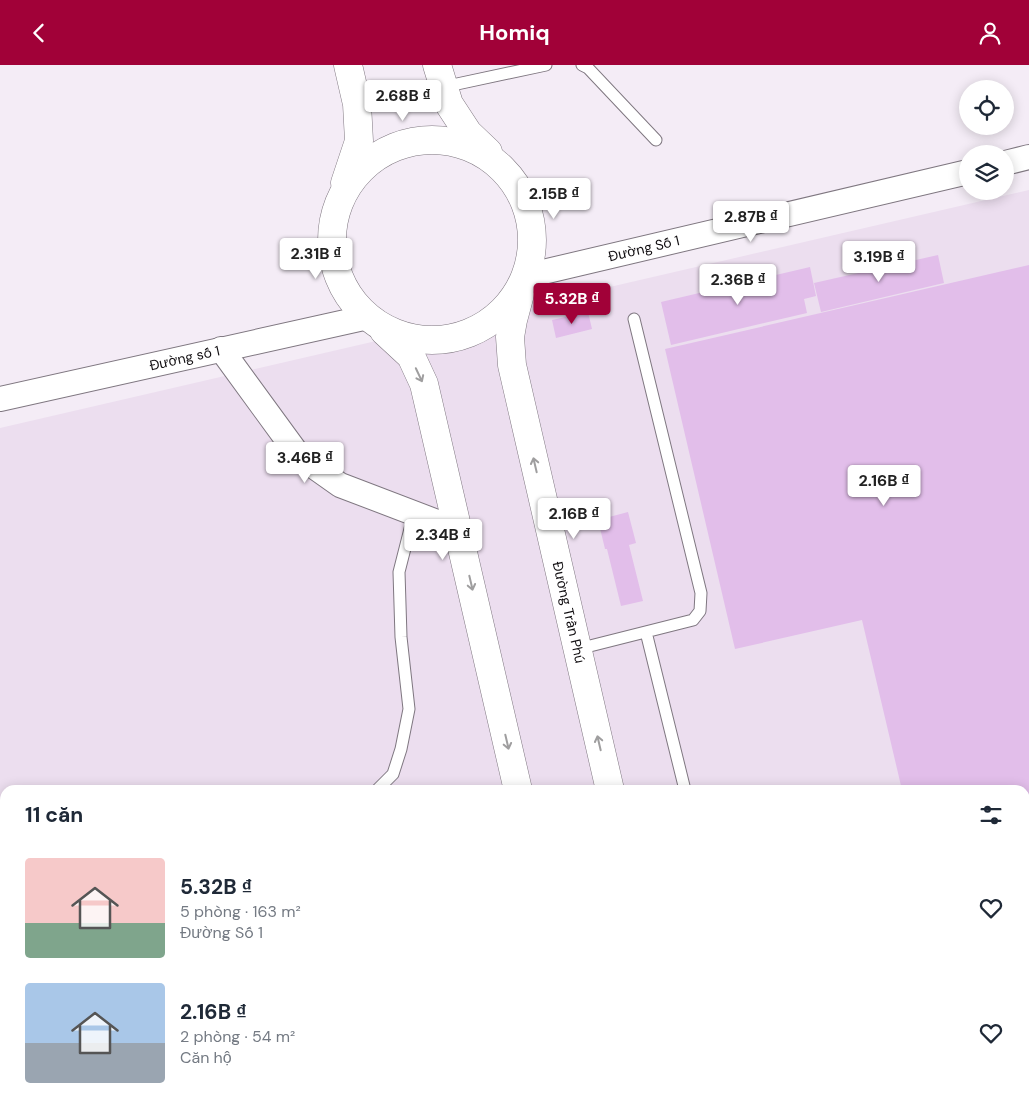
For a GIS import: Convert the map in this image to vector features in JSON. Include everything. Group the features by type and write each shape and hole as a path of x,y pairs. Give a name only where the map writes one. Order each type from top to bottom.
{"main road":[{"path":"348,65 357,104 359,141 336,207 331,240 336,273 352,302 410,356 424,384 517,785"},
{"path":"440,76 449,104 468,133 501,166"},
{"path":"336,207 356,174 377,155 408,142 441,139 470,146 501,166"},
{"name":"Đường Trần Phú","path":"501,166 522,192 533,223 533,257 513,320 510,337 512,365 609,785"},
{"path":"372,321 408,338 441,341 474,333 498,317 524,282"}],"street":[{"path":"1014,161 1029,157"},
{"name":"Đường Số 1","path":"524,282 959,174"},
{"name":"Đường số 1","path":"0,399 221,349 372,321"},
{"path":"221,349 299,456 340,485 458,530"}],"lane":[{"path":"440,76 546,65"},
{"path":"582,65 588,68 656,140"},
{"path":"578,649 693,620 700,611 701,593 634,319"},
{"path":"381,785 392,774 401,749 409,709 401,637 399,572 414,513"},
{"path":"646,632 684,785"}],"shaded area":[{"path":"1029,190 1029,785 0,785 0,428 986,200 1014,200 1014,193"}],"building":[{"path":"938,255 944,283 821,312 814,283"},
{"path":"1029,265 1029,785 901,785 862,620 735,649 665,349"},
{"path":"810,267 816,296 804,299 807,313 671,345 661,302"},
{"path":"588,312 592,329 556,338 552,320"},
{"path":"628,512 636,543 629,545 643,601 621,606 598,520"}]}
